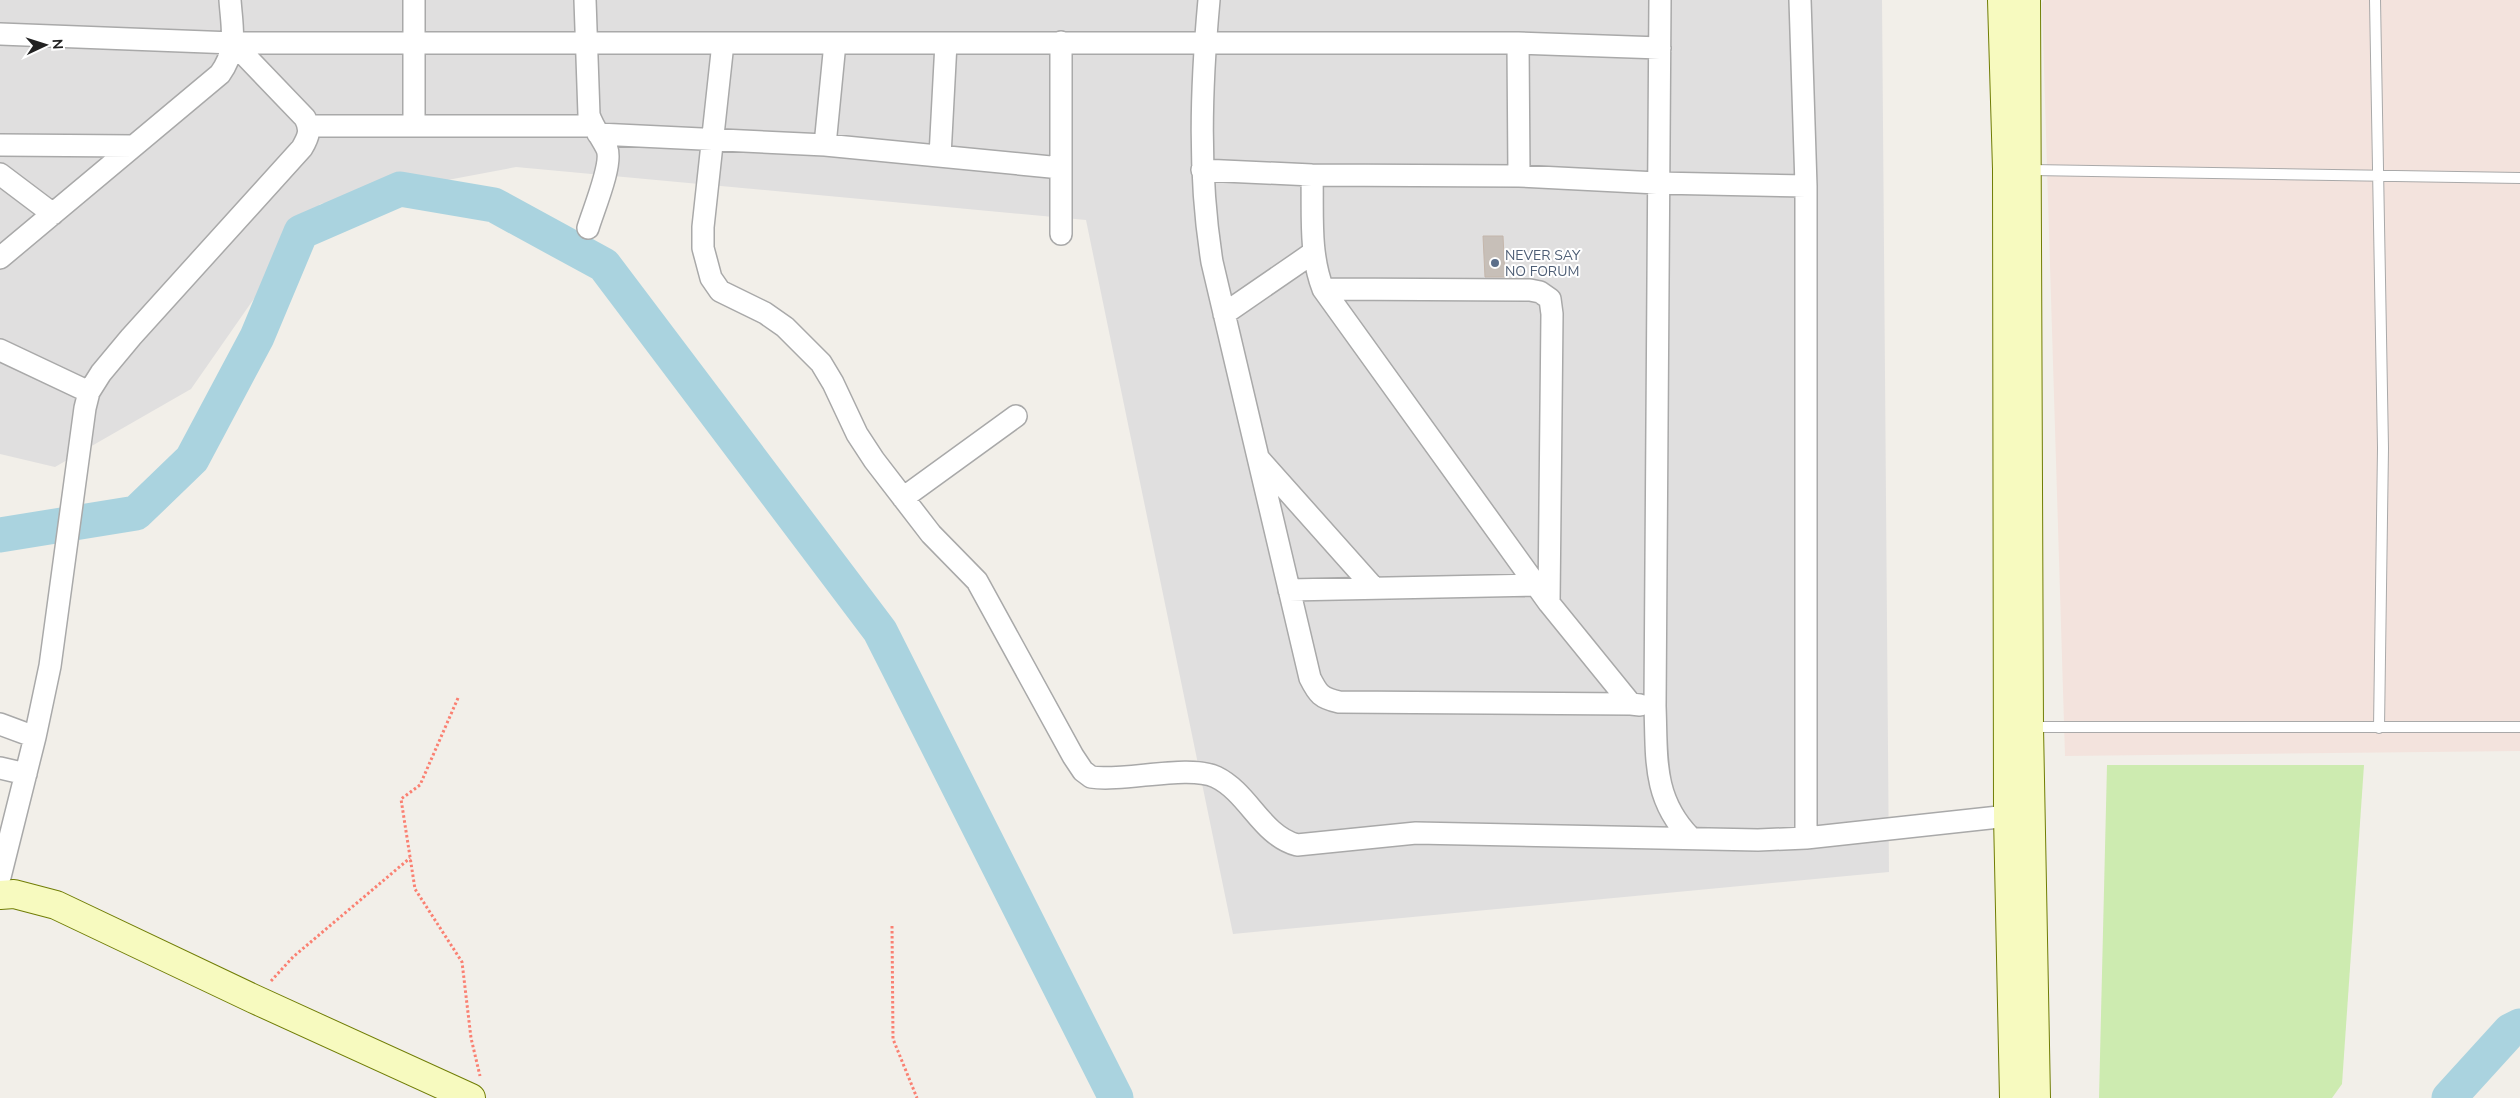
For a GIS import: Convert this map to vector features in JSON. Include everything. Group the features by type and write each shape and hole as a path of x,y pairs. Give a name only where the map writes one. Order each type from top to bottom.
{"main road":[{"path":"2002,0 2007,169 2008,816 2014,1098"},
{"path":"2026,0 2029,727 2036,1098"},
{"path":"0,895 14,894 56,905 254,999 476,1089"}],"street":[{"path":"0,258 220,74 230,60 233,43 230,0"},
{"path":"414,0 414,126"},
{"path":"586,0 589,114 595,130 608,150 608,160 588,228"},
{"path":"1210,0 1205,44 1202,170 1205,214 1212,262 1310,678 1316,690 1325,699 1339,702 1631,704 1655,706"},
{"path":"1660,0 1657,183 1655,706 1657,776 1675,822 1690,837"},
{"path":"1800,0 1806,186 1806,838"},
{"path":"0,34 233,43 1518,43 1660,48"},
{"path":"1061,42 1061,234"},
{"path":"0,877 3,854 26,774 50,666 87,400 101,373 131,337 302,148 309,137 309,126 305,118 233,43"},
{"path":"722,43 702,227 703,248 711,278 720,291 765,313 785,327 821,363 833,383 857,434 903,498 931,534 977,580 1073,756 1083,771 1090,777 1204,773 1226,784 1273,833 1284,841 1297,845 1416,833 1690,837 1758,840 1806,838 2008,816"},
{"path":"824,146 835,43"},
{"path":"940,156 946,43"},
{"path":"1518,43 1519,176"},
{"path":"309,126 595,130 712,140 824,146 1061,168"},
{"path":"0,145 134,146"},
{"path":"1202,170 1312,176 1519,176 1657,183 1806,186"},
{"path":"0,174 54,214"},
{"path":"1312,176 1314,252 1316,271 1323,289 1549,603 1631,704"},
{"path":"1224,314 1314,252"},
{"path":"1323,289 1530,290 1540,292 1550,299 1552,314 1549,603"},
{"path":"0,350 87,400"},
{"path":"903,498 1016,416"},
{"path":"1258,458 1374,588"},
{"path":"1289,590 1536,585"},
{"path":"0,724 35,737"},
{"path":"0,768 26,774"}],"lane":[{"path":"2375,0 2383,448 2379,728"},
{"path":"2028,170 2520,178"},
{"path":"2029,727 2520,727"}],"path":[{"path":"458,698 420,785 401,798 415,889 462,962 476,1089"},
{"path":"254,999 293,957 410,858"},
{"path":"892,926 893,1039 917,1098"}],"shaded area":[{"path":"0,0 1882,0 1889,872 1233,934 1086,220 516,167 320,204 191,389 55,467 0,454"},
{"path":"2044,0 2520,0 2520,751 2065,756 2042,3"}],"green space":[{"path":"2107,765 2364,765 2342,1084 2332,1098 2099,1098"}],"building":[{"path":"1483,236 1503,236 1505,277 1485,277"}],"waterway":[{"path":"0,535 136,513 192,459 257,337 301,232 400,189 494,205 604,265 880,631 1116,1098"},
{"path":"2449,1098 2510,1031 2520,1026"}],"place":[{"name":"NEVER SAY NO FORUM","path":"1495,263"}]}
